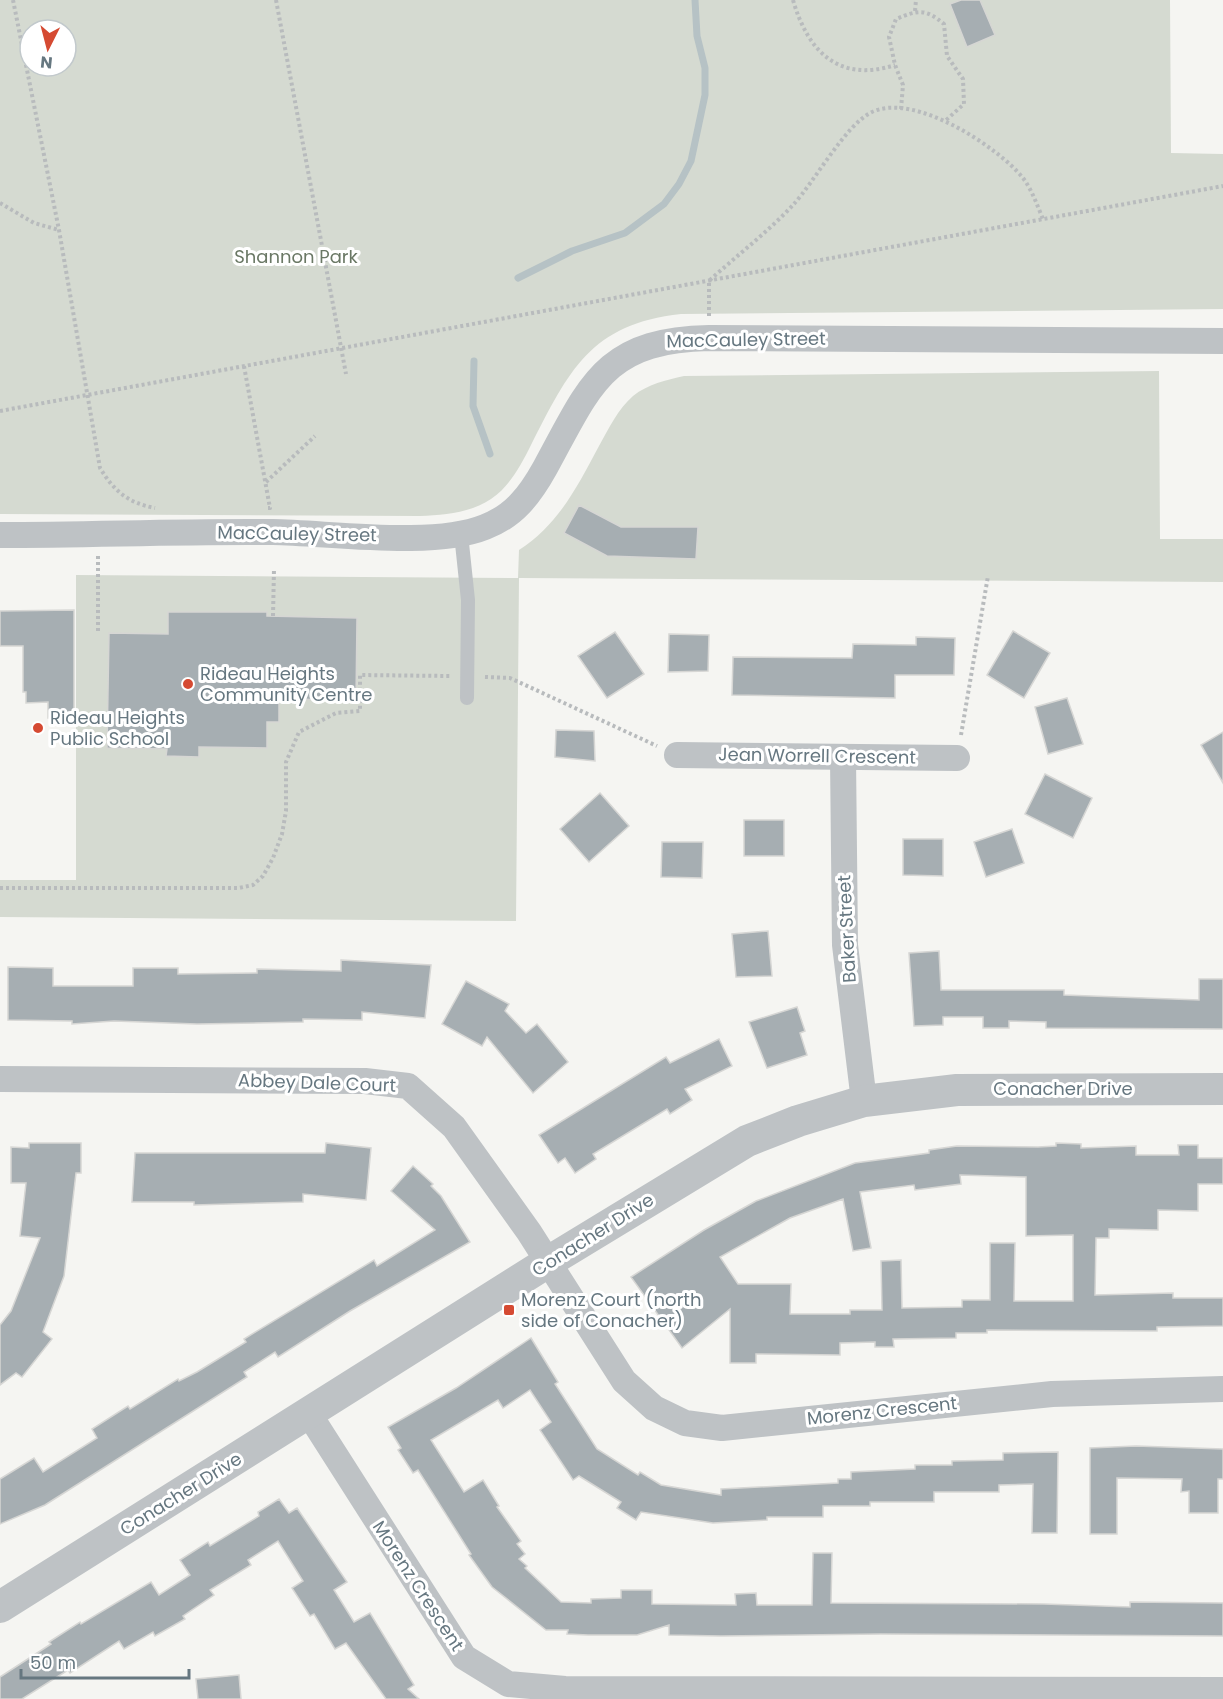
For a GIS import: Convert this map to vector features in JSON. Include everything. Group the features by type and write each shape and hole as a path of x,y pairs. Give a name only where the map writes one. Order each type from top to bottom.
{"street":[{"name":"MacCauley Street","path":"0,535 195,532 393,537 461,534 483,528 514,511 537,483 596,380 626,354 662,341 721,338 1223,341"},
{"name":"Jean Worrell Crescent","path":"677,755 957,758"},
{"name":"Baker Street","path":"843,757 845,945 864,1101"},
{"name":"Abbey Dale Court","path":"0,1079 365,1081 408,1086 427,1100 454,1127 548,1262"},
{"name":"Conacher Drive","path":"0,1607 548,1262 747,1141 798,1120 864,1101 957,1090 1223,1089"},
{"name":"Morenz Crescent","path":"548,1262 624,1381 654,1408 685,1423 722,1428 1052,1394 1223,1389"},
{"name":"Morenz Crescent","path":"309,1414 464,1657 508,1684 565,1689 1223,1690"}],"lane":[{"path":"461,534 468,600 467,698"}],"path":[{"path":"13,0 58,230 100,468 112,488 131,502 165,508"},
{"path":"276,0 346,374"},
{"path":"793,0 811,40 832,62 849,69 867,72 895,65"},
{"path":"915,11 916,0"},
{"path":"901,109 903,85 895,65 889,37 896,19 915,11 932,13 944,24 947,56 963,79 964,104 945,121"},
{"path":"709,322 709,281 793,205 854,125 872,112 890,107 945,121 985,146 1021,176 1029,186 1043,219"},
{"path":"0,411 1223,186"},
{"path":"0,203 34,224 58,230"},
{"path":"244,366 270,508 258,508"},
{"path":"265,482 315,436"},
{"path":"97,535 98,633"},
{"path":"273,616 274,569"},
{"path":"957,758 988,576"},
{"path":"0,888 239,888 253,885 268,867 282,834 286,811 286,762 299,732 336,713 360,711 360,675 510,678 677,755"}],"green space":[{"name":"Shannon Park","path":"0,0 1170,0 1171,153 1223,154 1223,309 681,314 650,319 625,328 604,340 586,356 558,395 514,475 498,494 483,504 466,510 420,516 0,514"},
{"path":"1159,371 1160,539 1223,539 1223,582 519,578 516,921 0,917 0,880 76,880 76,575 518,578 519,550 545,529 566,504 623,407 633,396 657,383 684,376"}],"building":[{"path":"961,0 980,0 995,35 967,47 950,4"},
{"path":"579,505 621,527 698,527 696,559 607,556 564,533"},
{"path":"74,610 74,718 48,718 48,702 26,703 26,692 23,692 23,646 0,646 0,611"},
{"name":"Rideau Heights Community Centre","path":"168,612 267,612 267,616 357,618 356,700 279,699 279,722 267,722 267,748 199,747 199,757 166,756 167,749 107,748 109,633 168,634"},
{"path":"1013,631 1050,653 1024,698 987,675"},
{"path":"615,632 644,674 607,698 578,656"},
{"path":"669,634 709,635 708,671 668,672"},
{"path":"916,637 955,638 954,675 895,675 895,698 732,695 733,657 852,658 853,644 916,645"},
{"path":"1067,698 1083,744 1048,754 1035,707"},
{"path":"556,730 594,731 595,761 555,757"},
{"path":"1223,732 1223,783 1201,745"},
{"path":"1045,774 1092,798 1073,838 1025,814"},
{"path":"600,793 629,826 589,862 560,829"},
{"path":"744,820 784,820 784,856 744,856"},
{"path":"1012,829 1024,863 986,877 974,842"},
{"path":"903,839 943,839 943,876 903,875"},
{"path":"662,842 703,842 702,878 661,877"},
{"path":"768,931 772,976 736,977 732,934"},
{"path":"939,951 941,990 1064,990 1064,995 1199,1000 1199,979 1223,979 1223,1029 1046,1028 1046,1022 1009,1021 1009,1028 983,1028 983,1017 943,1017 943,1025 914,1026 909,953"},
{"path":"341,960 431,965 425,1018 362,1012 362,1020 303,1019 303,1022 197,1024 114,1021 72,1024 72,1021 8,1020 8,967 53,968 53,986 133,986 133,968 178,968 178,974 257,973 257,969 341,971"},
{"path":"466,981 509,1004 505,1011 526,1033 537,1024 568,1062 533,1093 487,1037 482,1046 442,1024"},
{"path":"797,1007 805,1031 800,1033 807,1055 767,1068 749,1022"},
{"path":"719,1039 732,1066 685,1089 692,1100 670,1114 667,1109 593,1154 596,1159 575,1173 565,1158 558,1163 539,1135 666,1057 670,1063"},
{"path":"29,1143 81,1143 81,1173 76,1173 64,1276 43,1332 52,1339 22,1377 16,1373 0,1385 0,1325 11,1311 40,1238 20,1236 26,1183 11,1183 11,1147 29,1148"},
{"path":"326,1143 371,1148 366,1200 303,1194 303,1202 194,1205 194,1202 132,1202 135,1153 325,1153"},
{"path":"1056,1143 1081,1144 1081,1148 1136,1146 1136,1155 1179,1155 1178,1145 1198,1145 1198,1158 1223,1158 1223,1184 1198,1184 1198,1211 1158,1210 1158,1230 1109,1229 1109,1238 1096,1238 1095,1295 1173,1293 1173,1298 1223,1298 1223,1326 1157,1327 1157,1331 987,1330 987,1333 956,1333 956,1338 893,1339 894,1347 875,1347 875,1342 840,1343 840,1355 756,1354 756,1363 730,1363 730,1309 682,1348 631,1277 704,1230 756,1201 855,1163 929,1153 929,1150 957,1146 1056,1146","holes":["960,1175 1026,1177 1026,1236 1073,1235 1073,1301 1014,1301 1015,1243 990,1243 990,1300 962,1300 962,1307 902,1308 901,1260 881,1261 882,1310 850,1310 850,1314 790,1314 791,1284 738,1284 720,1257 790,1218 843,1199 853,1251 871,1248 860,1192 914,1185 915,1190 961,1184"]},
{"path":"413,1166 433,1184 431,1186 441,1196 470,1242 350,1311 278,1357 275,1352 244,1372 247,1377 45,1505 0,1524 0,1479 34,1458 43,1472 97,1438 92,1429 128,1406 130,1409 178,1379 179,1381 197,1372 246,1342 244,1339 374,1260 377,1266 435,1230 391,1191"},
{"path":"531,1338 558,1382 555,1384 597,1449 638,1475 640,1472 661,1485 721,1495 721,1489 838,1483 838,1479 851,1479 851,1472 915,1469 915,1465 952,1465 952,1461 1003,1460 1003,1453 1058,1452 1057,1533 1032,1533 1033,1484 999,1485 999,1492 934,1492 934,1502 870,1502 870,1506 823,1506 823,1517 767,1517 767,1520 713,1523 641,1512 636,1520 617,1508 621,1502 579,1476 573,1480 540,1430 551,1422 530,1390 503,1408 498,1400 431,1440 464,1492 483,1480 499,1506 497,1507 521,1541 517,1544 525,1554 519,1559 527,1566 525,1568 561,1602 591,1603 591,1599 621,1598 621,1590 652,1590 652,1604 736,1605 735,1594 756,1593 757,1605 812,1605 813,1553 832,1553 831,1603 1044,1604 1130,1607 1130,1602 1223,1603 1223,1636 669,1635 669,1625 637,1635 567,1634 568,1630 546,1630 492,1587 469,1555 471,1554 418,1470 413,1473 398,1450 401,1448 388,1427 456,1388"},
{"path":"1136,1446 1223,1449 1223,1479 1218,1479 1218,1513 1189,1513 1189,1491 1181,1492 1182,1479 1117,1478 1117,1534 1090,1534 1090,1448"},
{"path":"279,1499 289,1513 297,1508 347,1582 334,1590 354,1622 370,1613 414,1685 408,1689 419,1699 386,1699 346,1643 335,1649 314,1614 310,1616 292,1588 303,1581 278,1541 248,1560 251,1565 210,1590 214,1595 183,1616 185,1619 155,1636 153,1632 124,1649 119,1641 70,1673 68,1670 22,1699 0,1699 0,1677 80,1622 81,1624 151,1582 159,1595 190,1575 180,1560 208,1542 210,1546 259,1516 258,1512"},
{"path":"239,1675 241,1699 198,1699 196,1679"}],"waterway":[{"path":"518,278 572,251 625,233 664,204 679,184 691,161 705,95 705,68 697,36 695,0"},
{"path":"474,361 473,406 490,454"}],"place":[{"name":"Rideau Heights Community Centre","path":"188,684"},
{"name":"Rideau Heights Public School","path":"38,728"},
{"name":"Morenz Court (north side of Conacher)","path":"509,1310"}]}
